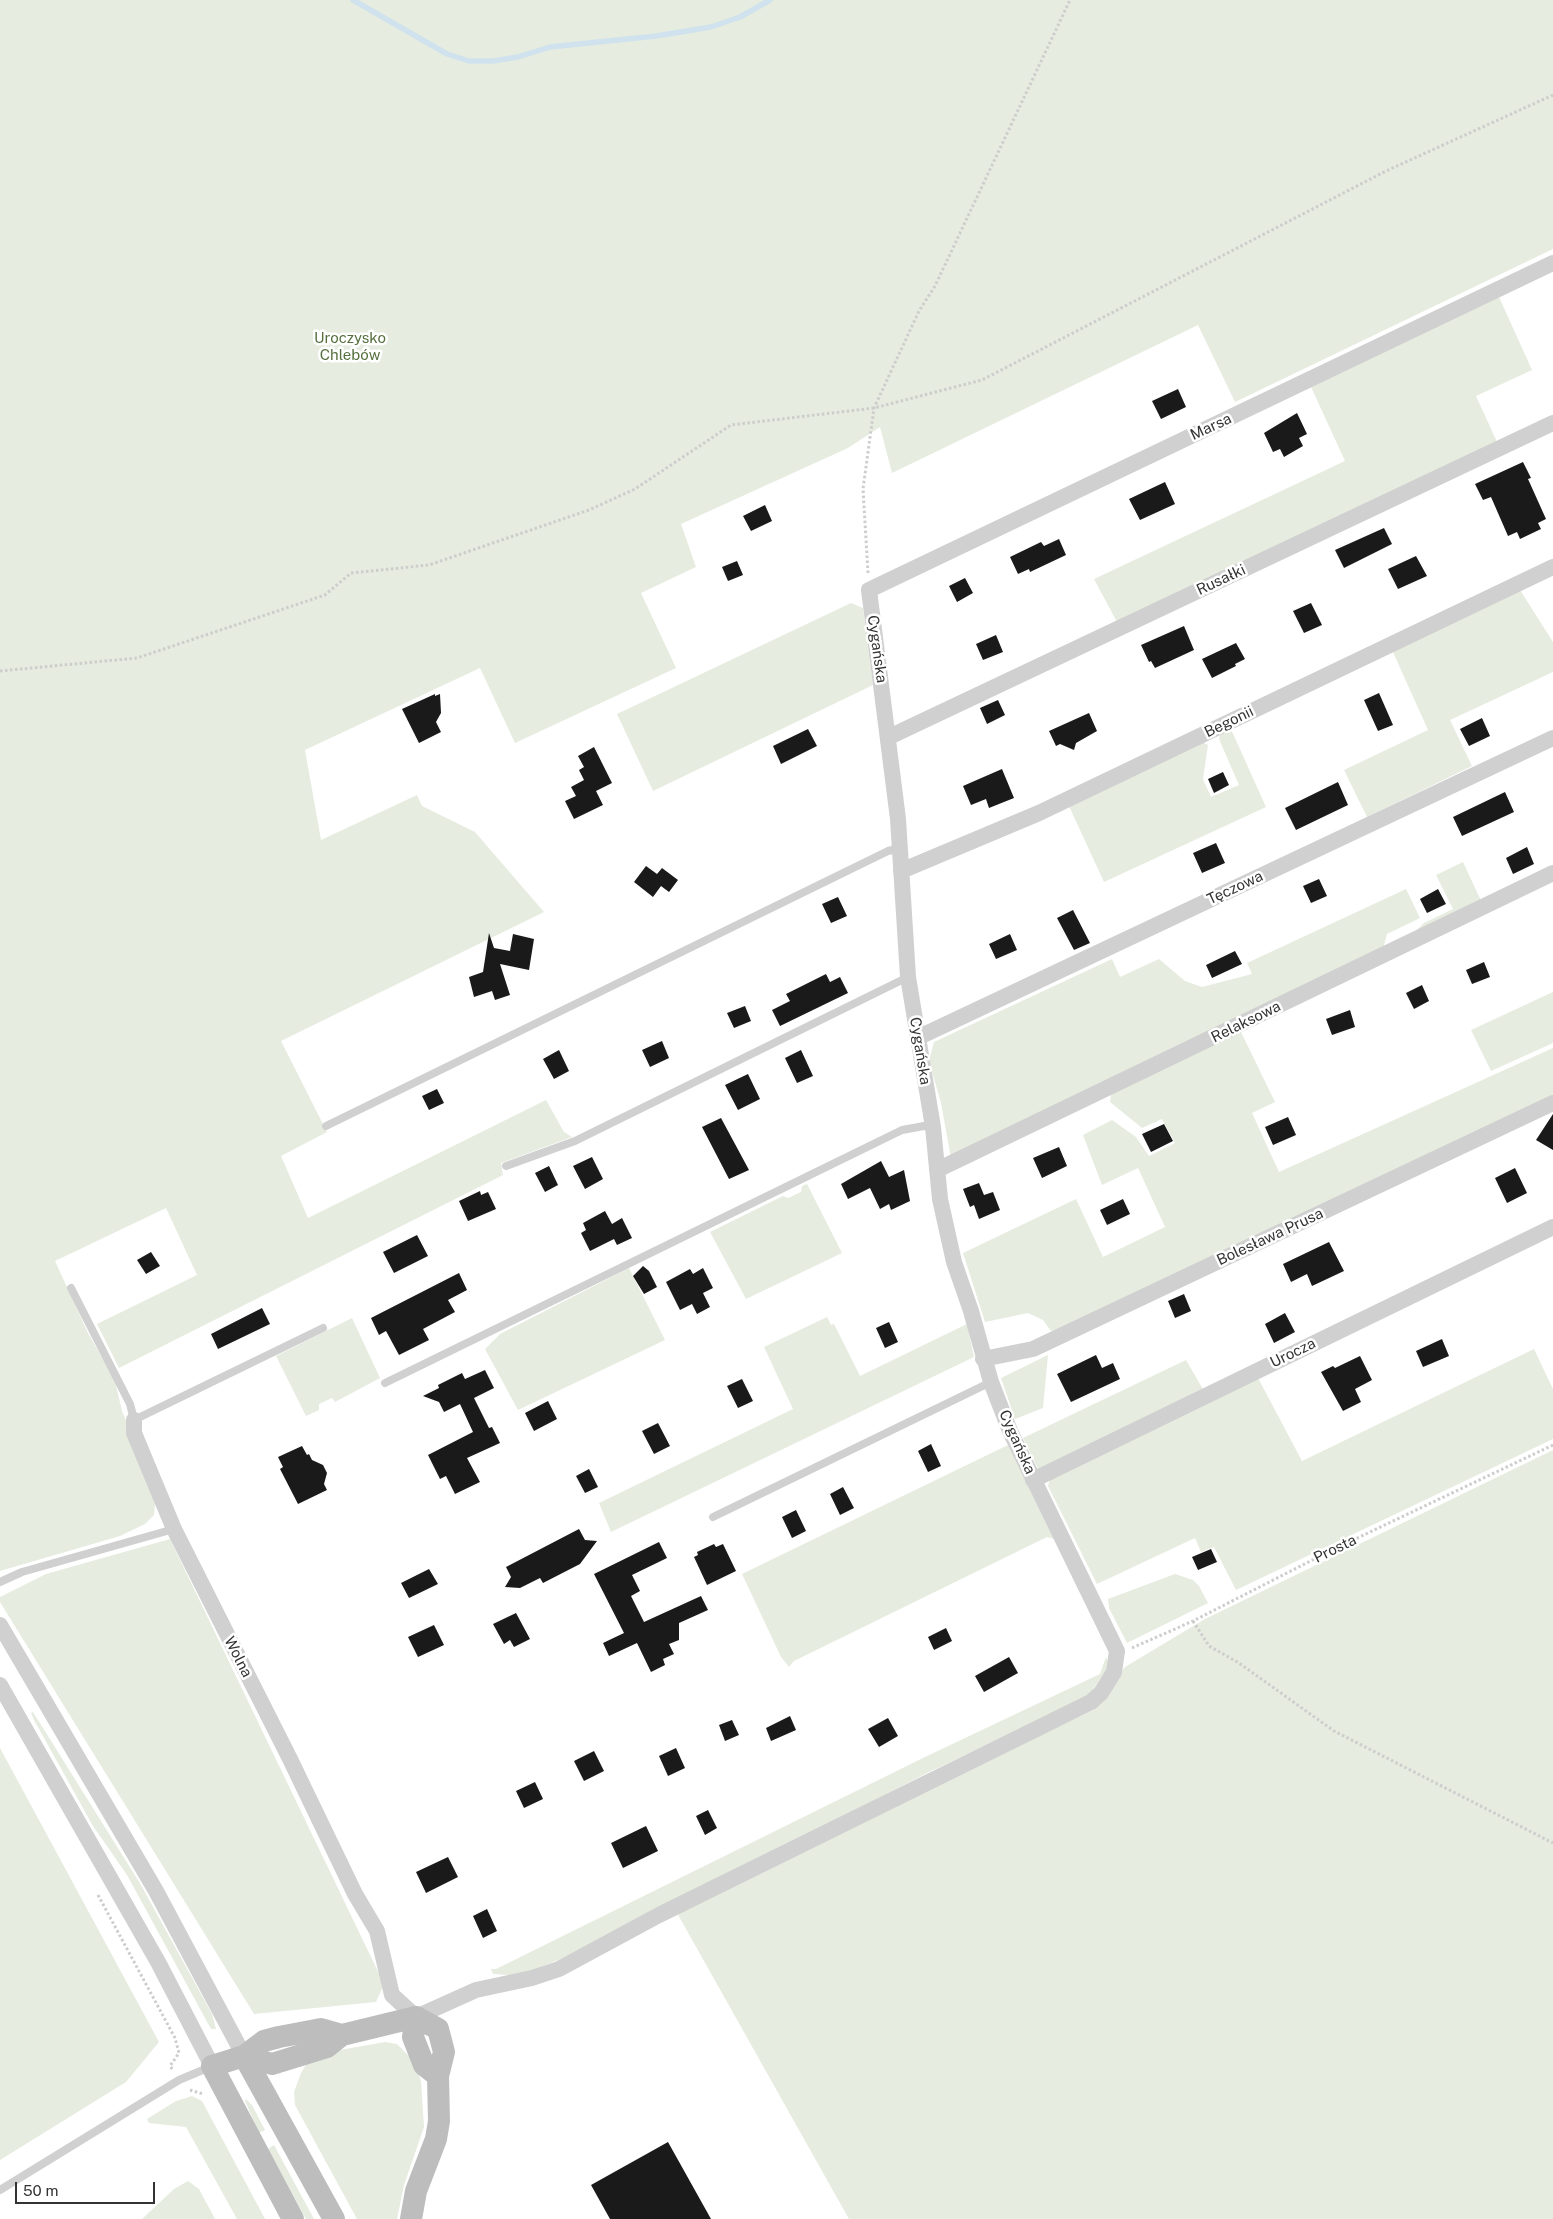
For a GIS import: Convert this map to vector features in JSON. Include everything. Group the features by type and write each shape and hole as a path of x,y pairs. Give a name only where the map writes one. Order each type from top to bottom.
{"street":[{"name":"Marsa","path":"868,590 1553,264"},
{"name":"Rusałki","path":"889,737 1553,423"},
{"name":"Begonii","path":"901,871 1039,813 1553,567"},
{"name":"Cygańska","path":"868,590 889,737 900,848 908,977 933,1127 940,1200 954,1262 971,1311 983,1359 1010,1432 1117,1657"},
{"name":"Tęczowa","path":"917,1038 1553,738"},
{"name":"Relaksowa","path":"937,1170 950,1166 1553,873"},
{"name":"Bolesława Prusa","path":"983,1359 1033,1349 1553,1102"},
{"name":"Urocza","path":"1033,1480 1553,1227"},
{"name":"Wolna","path":"134,1420 134,1433 174,1529 290,1759 355,1894 372,1920 381,1944 392,1995 416,2017"},
{"path":"0,1625 156,1891 334,2219"},
{"path":"212,2066 244,2056 264,2041 321,2029 342,2035 416,2017 476,1990 532,1978 559,1969 659,1915 1091,1702 1109,1682 1117,1657"},
{"path":"0,1685 158,1962 293,2219"},
{"path":"411,2219 416,2191 436,2139 440,2106 438,2076 444,2052 438,2029 416,2017"}],"lane":[{"path":"326,1126 888,851 900,848"},
{"path":"506,1166 575,1141 908,977"},
{"path":"385,1383 902,1130 924,1126 933,1127"},
{"name":"Wolna","path":"72,1288 130,1404 134,1420"},
{"path":"134,1420 323,1328"},
{"path":"713,1517 991,1382"},
{"path":"0,1582 22,1572 174,1529"},
{"path":"0,2190 173,2083 212,2066"}],"path":[{"path":"868,590 863,490 874,408 919,311 944,269 1053,42 1070,0"},
{"path":"0,671 137,658 325,595 351,572 429,565 590,510 635,490 731,425 874,408 982,380 1386,171 1553,94"},
{"name":"Prosta","path":"1117,1657 1130,1649 1193,1621 1330,1551 1553,1445"},
{"path":"1193,1621 1209,1646 1239,1663 1334,1731 1553,1843"},
{"path":"96,1892 175,2038 179,2053 170,2066 172,2068"}],"green space":[{"name":"Uroczysko Chlebów","path":"0,0 1553,0 1553,249 1235,402 1198,325 892,473 880,427 848,448 681,524 696,567 641,593 676,668 515,743 480,668 305,750 321,840 417,795 422,806 475,832 544,912 281,1041 327,1132 281,1156 308,1218 546,1100 564,1132 572,1137 501,1163 503,1175 119,1368 97,1324 197,1275 166,1208 55,1261 88,1333 115,1381 122,1411 145,1468 155,1504 154,1515 145,1524 120,1536 0,1571"},
{"path":"1499,297 1532,370 1476,396 1498,444 1117,622 1094,579 1345,461 1311,387"},
{"path":"1520,590 1553,642 1553,672 1450,720 1472,766 1367,817 1344,770 1428,730 1392,650"},
{"path":"851,603 863,608 873,685 653,791 617,714"},
{"path":"1230,727 1266,807 1104,882 1068,804 1200,741 1208,745 1203,779 1211,797 1239,785 1219,739 1221,731"},
{"path":"1463,862 1483,905 1401,945 1424,923 1453,909 1436,875"},
{"path":"1406,889 1420,918 1387,934 1382,953 951,1158 941,1103 929,1061 934,1042 1112,959 1120,977 1159,959 1185,981 1202,987 1252,974 1247,963"},
{"path":"1553,992 1553,1043 1491,1071 1471,1030"},
{"path":"1241,1032 1275,1102 1252,1113 1279,1172 1553,1048 1553,1100 1064,1329 1051,1331 1043,1320 1028,1313 985,1322 963,1253 1076,1199 1103,1257 1165,1227 1138,1168 1102,1185 1083,1135 1112,1120 1136,1137 1149,1156 1175,1143 1162,1119 1142,1128 1110,1102 1111,1094"},
{"path":"807,1184 842,1253 746,1299 710,1232 783,1196 788,1198 801,1192 802,1186"},
{"path":"629,1268 665,1340 518,1410 485,1349 500,1334"},
{"path":"827,1317 831,1325 834,1324 860,1376 967,1324 974,1357 611,1532 599,1503 793,1409 764,1347"},
{"path":"352,1318 380,1378 335,1402 332,1398 319,1404 319,1410 306,1416 276,1356"},
{"path":"1534,1349 1553,1389 1553,1439 1236,1590 1214,1547 1201,1552 1195,1538 1097,1584 1048,1486 1050,1479 1257,1376 1302,1461"},
{"path":"1048,1355 1043,1408 1015,1419 1001,1378"},
{"path":"1186,1360 1204,1391 1039,1471 1023,1438"},
{"path":"1008,1445 1054,1539 1047,1537 794,1661 789,1667 781,1657 742,1574"},
{"path":"1553,1450 1553,2219 849,2219 677,1913 885,1808 1094,1710 1125,1667 1205,1619"},
{"path":"170,1539 384,1984 376,2002 254,2014 0,1602 0,1597 46,1574"},
{"path":"1175,1574 1193,1580 1199,1586 1208,1603 1127,1643 1109,1608 1108,1599"},
{"path":"1106,1657 1109,1666 1088,1697 927,1773 590,1947 531,1971 510,1975 493,1974 491,1969 496,1969 925,1757 1100,1674"},
{"path":"33,1712 141,1885 212,2014 216,2029 211,2029 127,1875 93,1826 34,1720 31,1713"},
{"path":"0,1748 159,2042 126,2082 0,2160"},
{"path":"385,2042 397,2044 411,2058 417,2069 421,2081 424,2127 404,2185 397,2219 357,2219 295,2105 294,2092 307,2063 340,2050"},
{"path":"192,2096 202,2101 265,2219 237,2219 186,2127 149,2123 147,2119 176,2101"},
{"path":"246,2099 252,2105 265,2130 259,2133 245,2101"},
{"path":"274,2145 314,2219 306,2219 268,2149"},
{"path":"188,2181 199,2189 215,2219 142,2219 174,2189"}],"building":[{"path":"1178,389 1186,407 1161,419 1152,401"},
{"path":"1297,413 1307,434 1299,438 1303,446 1284,457 1280,449 1273,452 1264,433"},
{"path":"1523,462 1531,478 1528,479 1546,519 1538,523 1541,529 1520,539 1517,532 1508,536 1491,497 1483,500 1475,484"},
{"path":"1165,482 1175,504 1140,520 1129,499"},
{"path":"765,505 772,521 751,531 743,516"},
{"path":"1384,528 1392,544 1344,568 1335,550"},
{"path":"1059,539 1066,555 1030,572 1029,569 1018,574 1010,557 1041,542 1044,546"},
{"path":"1416,556 1427,576 1398,589 1388,569"},
{"path":"737,561 743,575 728,581 722,567"},
{"path":"965,578 973,593 957,602 949,586"},
{"path":"1311,603 1322,625 1304,633 1293,611"},
{"path":"1184,626 1194,650 1155,668 1151,661 1149,662 1141,645"},
{"path":"996,635 1003,652 983,660 976,644"},
{"path":"1236,643 1245,659 1235,664 1236,666 1212,678 1202,659"},
{"path":"1379,693 1393,725 1378,731 1364,700"},
{"path":"435,694 435,696 440,694 441,713 436,722 441,732 419,743 402,709"},
{"path":"998,700 1005,715 987,724 980,708"},
{"path":"1089,713 1097,731 1076,743 1074,750 1060,744 1056,746 1049,731"},
{"path":"1482,718 1490,736 1469,746 1460,729"},
{"path":"808,729 817,746 781,764 773,746"},
{"path":"594,747 612,783 596,791 603,805 574,819 565,801 576,796 571,787 584,780 579,770 584,767 578,756"},
{"path":"1002,769 1014,798 989,808 986,799 971,805 963,786"},
{"path":"1223,772 1229,785 1214,793 1208,779"},
{"path":"1338,782 1348,805 1296,830 1285,808"},
{"path":"1505,792 1514,812 1462,836 1453,817"},
{"path":"1216,843 1225,863 1202,873 1193,853"},
{"path":"1527,847 1534,864 1513,874 1506,858"},
{"path":"646,866 657,874 662,868 678,880 669,892 661,886 653,897 634,882"},
{"path":"1319,879 1327,896 1311,903 1303,886"},
{"path":"1438,889 1446,904 1427,913 1420,899"},
{"path":"838,897 847,916 831,923 822,904"},
{"path":"1073,910 1090,943 1074,950 1057,918"},
{"path":"489,933 494,948 510,951 513,934 534,939 529,970 500,964 510,995 495,1000 492,991 474,997 469,977 483,972"},
{"path":"1010,934 1017,950 996,959 989,944"},
{"path":"1235,951 1242,964 1212,978 1206,965"},
{"path":"1484,962 1490,977 1472,984 1466,970"},
{"path":"826,974 830,982 840,977 848,993 780,1026 772,1010 790,1001 786,994"},
{"path":"1422,985 1429,1001 1414,1009 1406,993"},
{"path":"745,1006 751,1021 734,1028 727,1013"},
{"path":"1350,1010 1355,1027 1332,1035 1326,1019"},
{"path":"662,1041 669,1058 650,1067 642,1050"},
{"path":"559,1050 569,1071 554,1079 543,1059"},
{"path":"801,1050 813,1076 797,1083 785,1058"},
{"path":"748,1074 760,1099 738,1110 725,1085"},
{"path":"437,1089 444,1103 429,1110 422,1096"},
{"path":"1553,1114 1553,1150 1536,1140"},
{"path":"1288,1117 1296,1135 1273,1145 1265,1127"},
{"path":"721,1118 749,1170 729,1179 702,1127"},
{"path":"1164,1124 1173,1141 1151,1152 1142,1134"},
{"path":"1059,1147 1067,1166 1042,1178 1033,1158"},
{"path":"592,1157 603,1179 585,1189 573,1166"},
{"path":"881,1161 889,1177 904,1170 910,1201 891,1210 889,1204 880,1209 870,1188 848,1199 841,1184"},
{"path":"549,1166 558,1185 545,1192 535,1173"},
{"path":"1515,1168 1527,1193 1507,1203 1495,1178"},
{"path":"979,1183 984,1195 993,1192 1000,1210 979,1219 974,1205 970,1207 963,1189"},
{"path":"480,1191 481,1195 488,1192 496,1209 468,1221 459,1201"},
{"path":"1123,1199 1130,1214 1107,1225 1100,1210"},
{"path":"605,1211 612,1224 622,1218 632,1238 617,1245 614,1239 590,1251 581,1233 586,1230 583,1223"},
{"path":"417,1235 428,1256 394,1273 383,1252"},
{"path":"1329,1242 1344,1271 1312,1286 1307,1274 1291,1282 1283,1264"},
{"path":"151,1252 160,1266 146,1274 137,1260"},
{"path":"643,1266 649,1271 657,1287 644,1294 633,1276"},
{"path":"703,1268 713,1288 703,1293 710,1307 697,1314 692,1304 680,1310 666,1282 690,1269 693,1274"},
{"path":"459,1273 467,1290 448,1300 455,1312 423,1329 429,1340 399,1355 386,1331 379,1335 371,1318"},
{"path":"1184,1294 1191,1311 1175,1318 1168,1301"},
{"path":"262,1308 270,1324 218,1349 211,1334"},
{"path":"1285,1313 1295,1332 1274,1343 1265,1324"},
{"path":"889,1322 898,1342 885,1348 876,1328"},
{"path":"1442,1339 1449,1356 1423,1367 1416,1351"},
{"path":"1096,1355 1102,1368 1113,1363 1120,1379 1071,1402 1057,1374"},
{"path":"1360,1356 1372,1380 1355,1389 1361,1402 1343,1411 1321,1372 1333,1366 1335,1368"},
{"path":"485,1370 494,1388 474,1398 489,1428 492,1427 500,1443 467,1458 480,1482 455,1494 446,1476 440,1479 428,1455 473,1432 460,1404 444,1412 439,1402 423,1396 439,1388 438,1385 462,1373 465,1379"},
{"path":"742,1379 753,1401 738,1408 727,1386"},
{"path":"548,1401 557,1419 534,1431 525,1413"},
{"path":"658,1423 670,1446 654,1454 642,1431"},
{"path":"931,1444 941,1466 928,1472 918,1451"},
{"path":"302,1446 312,1460 323,1465 327,1473 324,1484 327,1490 298,1504 280,1469 283,1467 278,1457"},
{"path":"589,1469 598,1487 585,1493 576,1476"},
{"path":"843,1487 854,1508 840,1515 830,1494"},
{"path":"796,1510 806,1531 792,1538 782,1517"},
{"path":"579,1529 585,1540 597,1541 580,1564 543,1583 540,1578 520,1588 505,1587 511,1577 506,1567"},
{"path":"659,1542 667,1558 632,1575 640,1591 631,1596 644,1622 701,1596 708,1610 679,1623 679,1640 669,1644 674,1654 663,1659 665,1665 651,1672 637,1643 609,1656 603,1643 624,1633 594,1574"},
{"path":"714,1544 716,1547 723,1544 736,1571 707,1585 694,1557 698,1555 697,1552"},
{"path":"1211,1549 1217,1562 1198,1570 1192,1557"},
{"path":"429,1569 438,1584 409,1598 401,1583"},
{"path":"516,1613 530,1639 514,1647 510,1640 504,1644 493,1624"},
{"path":"434,1625 444,1645 418,1657 408,1637"},
{"path":"946,1628 952,1641 934,1650 928,1637"},
{"path":"1009,1657 1018,1673 984,1692 975,1676"},
{"path":"790,1716 796,1730 771,1741 766,1728"},
{"path":"888,1718 898,1736 879,1747 868,1729"},
{"path":"732,1720 739,1735 725,1741 719,1725"},
{"path":"676,1748 685,1768 668,1776 659,1756"},
{"path":"594,1751 604,1771 584,1781 574,1761"},
{"path":"535,1782 543,1799 524,1808 516,1791"},
{"path":"708,1810 717,1828 705,1835 696,1816"},
{"path":"646,1826 658,1851 623,1868 611,1843"},
{"path":"448,1857 458,1877 426,1893 416,1872"},
{"path":"487,1909 497,1931 483,1938 473,1916"},
{"path":"668,2142 711,2219 610,2219 591,2185"}],"waterway":[{"path":"353,0 447,54 469,61 493,61 518,57 550,47 656,36 711,27 740,17 770,0"}]}
